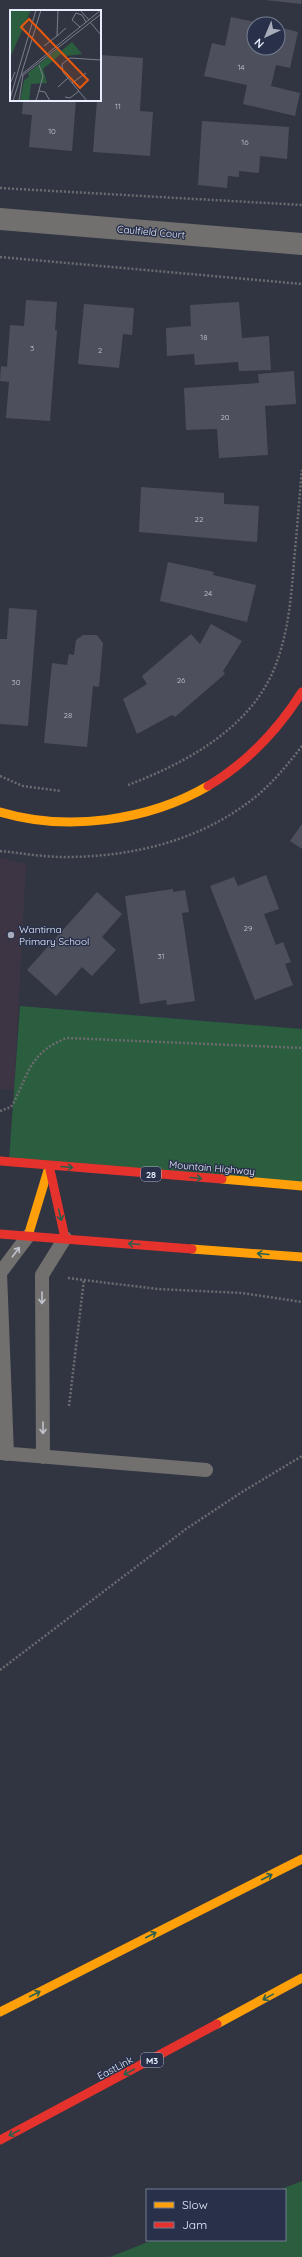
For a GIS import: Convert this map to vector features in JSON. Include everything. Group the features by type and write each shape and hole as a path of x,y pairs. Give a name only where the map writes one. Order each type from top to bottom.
{"main road":[{"path":"0,812 44,822 83,821 153,810 183,799 242,763 281,723 301,697"},
{"name":"Mountain Highway","path":"0,1160 302,1186"},
{"path":"28,1236 49,1165"},
{"path":"49,1165 65,1238"},
{"path":"0,1234 302,1257"},
{"path":"0,2012 302,1859"},
{"name":"EastLink","path":"0,2140 302,1978"}],"street":[{"name":"Caulfield Court","path":"0,219 302,244"}],"lane":[{"path":"28,1236 0,1273 4,1453 206,1470"},
{"path":"43,1456 42,1275 65,1238"}],"path":[{"path":"0,188 302,205"},
{"path":"0,257 302,284"},
{"path":"126,785 170,768 204,748 248,708 270,676 282,646 290,608 302,470"},
{"path":"0,776 23,786 68,791"},
{"path":"0,1111 11,1107 37,1056 56,1042 67,1038 302,1048"},
{"path":"42,1275 157,1289 242,1293 302,1302"},
{"path":"0,1670 186,1529 242,1492 302,1456"}],"shaded area":[{"name":"Wantirna Primary School","path":"0,858 26,864 14,1090 0,1089"}],"green space":[{"path":"20,1006 302,1029 302,1186 9,1161"},
{"path":"302,2181 302,2257 110,2257 150,2241 286,2241 286,2189 282,2189"}],"building":[{"path":"265,0 302,0 301,4"},
{"path":"231,17 246,20 246,56 286,56 286,29 298,32 290,68 276,65 271,86 300,93 295,116 243,104 247,85 204,76 212,43 225,46"},
{"path":"101,55 143,58 140,111 153,112 150,156 93,152 97,101 101,101"},
{"path":"76,101 72,151 29,147 32,115 22,114 23,102"},
{"path":"202,121 289,127 287,159 260,156 259,173 239,171 239,177 228,176 227,188 198,185"},
{"path":"26,300 57,302 55,330 57,330 50,421 6,418 9,382 0,381 1,366 7,367 10,325 24,326"},
{"path":"239,302 242,338 269,336 271,370 239,371 238,362 195,365 194,354 167,356 166,328 191,326 190,305"},
{"path":"84,304 134,308 132,335 123,334 119,368 78,364"},
{"path":"294,371 296,404 265,406 268,455 219,458 217,429 186,430 184,388 259,383 258,374"},
{"path":"141,487 224,493 224,504 259,506 257,542 139,532"},
{"path":"168,562 214,572 213,575 256,585 247,622 160,601"},
{"path":"9,608 37,610 28,726 0,724 0,639 7,639"},
{"path":"211,624 242,641 223,671 225,674 175,717 172,715 137,734 123,699 147,684 142,676 191,634 200,644"},
{"path":"83,635 97,635 103,643 99,687 93,686 87,747 44,743 52,663 67,665 69,654 74,655 76,640"},
{"path":"302,824 302,849 290,841"},
{"path":"266,875 279,909 264,914 276,945 283,942 291,962 285,964 293,985 255,1000 210,886 234,877 238,886"},
{"path":"173,889 173,892 185,890 189,912 182,913 195,1001 167,1005 166,1000 140,1004 125,896"},
{"path":"97,892 122,914 102,937 116,950 92,976 82,967 56,996 27,970"}],"traffic: slow":[{"path":"0,812 26,818 52,821 79,822 107,820 160,808 185,798 208,786"},
{"path":"28,1236 49,1167"},
{"path":"222,1179 302,1186"},
{"path":"192,1249 302,1257"},
{"path":"0,2012 302,1859"},
{"path":"217,2024 302,1978"}],"traffic: jam":[{"path":"208,786 223,777 249,756 283,719 302,692"},
{"path":"0,1161 222,1179"},
{"path":"49,1165 65,1238"},
{"path":"0,1234 192,1249"},
{"path":"0,2140 217,2024"}],"place":[{"name":"Wantirna Primary School","path":"11,935"}]}
